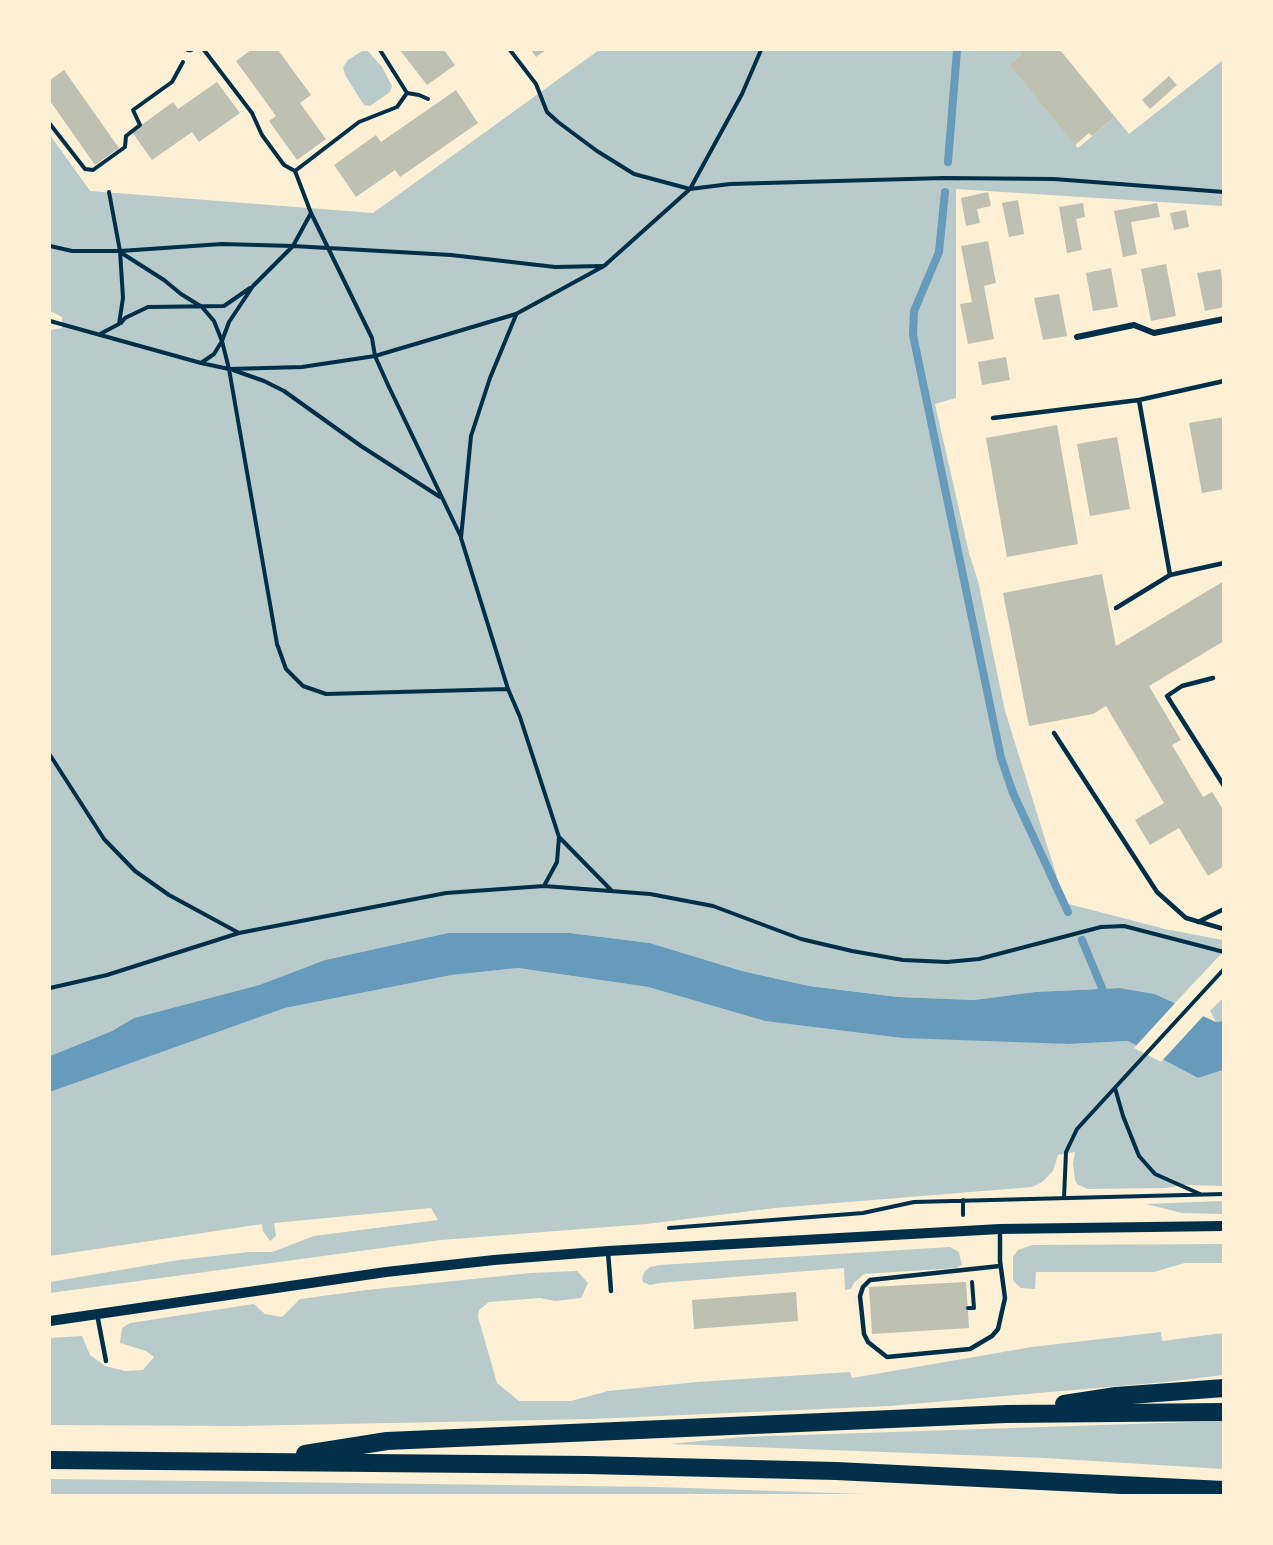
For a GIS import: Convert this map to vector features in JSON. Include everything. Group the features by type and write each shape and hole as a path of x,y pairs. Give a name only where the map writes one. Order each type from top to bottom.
{"highway":[{"path":"1006,1414 1116,1396 1224,1388"},
{"path":"253,1462 387,1441 1006,1414 1224,1412"},
{"path":"50,1460 588,1465 836,1472 1224,1490"}],"street":[{"path":"1077,337 1134,325 1154,333 1224,319"},
{"path":"50,1321 386,1272 494,1260 999,1228 1224,1226"}],"lane":[{"path":"993,418 1139,400 1224,381"},
{"path":"1139,400 1170,575"},
{"path":"1116,608 1170,575 1224,563"},
{"path":"1213,678 1182,686 1167,696 1224,786"},
{"path":"1054,734 1157,892 1186,918 1224,929"},
{"path":"1198,922 1224,909"},
{"path":"999,1228 1000,1266 1005,1298 998,1329 992,1336 970,1349 887,1357 868,1342 864,1334 861,1296 863,1287 870,1280 1000,1266"},
{"path":"608,1251 612,1291"},
{"path":"97,1314 106,1361"}],"path":[{"path":"50,124 85,169 93,170 125,147 126,136 140,125 133,110 172,82 190,50"},
{"path":"204,50 252,113 262,135 284,165 295,171 311,213 372,338 375,356 461,538 508,688 520,717 559,837 557,862 544,886"},
{"path":"380,50 406,93"},
{"path":"510,50 536,84 547,112 558,122 597,151 634,174 690,189 730,184 944,178 1054,179 1224,192"},
{"path":"229,369 302,367 375,356 516,314 604,266 690,189 742,94 761,50"},
{"path":"295,171 359,122 397,107 406,93"},
{"path":"406,93 419,94 428,99"},
{"path":"109,192 120,251 123,298 119,324"},
{"path":"100,335 125,318 148,307 224,306 253,286 293,246 311,213"},
{"path":"50,246 72,251 120,251 222,244 293,246 451,255 555,267 604,266"},
{"path":"120,251 202,308 214,321 222,341 229,369 277,644 286,669 303,686 326,694 508,688"},
{"path":"201,363 214,354 229,322 253,286"},
{"path":"461,538 471,435 490,378 516,314"},
{"path":"50,321 229,369 264,381 284,391 361,446 441,498"},
{"path":"50,755 104,839 135,871 169,895 238,933"},
{"path":"559,837 611,890"},
{"path":"50,988 117,972 238,933 446,893 544,886 650,894 713,906 801,939 903,960 947,962 979,959 1101,927 1124,926 1224,951"},
{"path":"1064,1198 1066,1152 1077,1129 1224,969"},
{"path":"1115,1088 1139,1156 1155,1174 1201,1195"},
{"path":"662,1229 863,1213 914,1202 1224,1194"}],"shaded area":[{"path":"599,50 1018,50 1022,54 1009,65 1078,148 1115,117 1129,134 1223,60 1223,206 956,189 956,398 935,404 969,553 978,581 1005,711 1065,903 1165,929 1223,940 1223,952 1175,1003 1155,994 1120,988 1035,992 974,1000 898,997 809,986 742,971 650,943 570,933 448,933 325,960 259,985 134,1018 112,1031 50,1056 50,330 62,328 62,317 50,311 50,135 90,191 373,213"},
{"path":"362,51 368,51 382,67 392,86 390,92 370,106 364,105 345,75 343,67 348,60"},
{"path":"518,968 648,987 765,1021 1069,1044 1128,1041 1198,1078 1223,1070 1223,1186 1087,1189 1077,1184 1075,1180 1073,1164 1075,1152 1058,1155 1053,1171 1042,1182 1032,1187 775,1208 646,1224 441,1240 50,1293 50,1282 179,1260 249,1252 272,1252 314,1236 438,1220 431,1208 274,1223 276,1236 270,1241 263,1231 262,1224 50,1256 50,1092 285,1008 452,975"},
{"path":"1223,998 1223,1021 1216,1022 1210,1011"},
{"path":"1223,1201 1223,1214 1182,1213 1146,1204"},
{"path":"1223,1244 1223,1263 1185,1263 1154,1272 1036,1272 1035,1289 1021,1288 1013,1278 1013,1257 1018,1250 1032,1245"},
{"path":"950,1247 959,1252 962,1265 956,1268 864,1274 851,1289 845,1290 844,1268 650,1285 643,1282 642,1278 650,1267 660,1265"},
{"path":"577,1271 588,1283 581,1298 555,1301 540,1298 489,1302 479,1310 478,1317 497,1383 519,1401 571,1401 608,1391 697,1382 850,1372 852,1378 1032,1347 1161,1332 1162,1341 1223,1333 1223,1375 889,1406 592,1419 239,1426 50,1425 50,1338 82,1336 90,1355 105,1366 125,1371 143,1370 154,1357 146,1351 120,1343 122,1328 130,1323 254,1304 265,1314 282,1317 300,1299 531,1273"},
{"path":"1223,1421 1223,1469 1045,1458 670,1444 742,1437"},
{"path":"50,1479 658,1487 894,1495 50,1496"}],"water":[{"path":"448,933 570,933 650,943 742,971 809,986 898,997 974,1000 1035,992 1120,988 1155,994 1216,1022 1223,1021 1223,1070 1198,1078 1128,1041 1069,1044 903,1038 765,1021 648,987 518,968 452,975 285,1008 50,1092 50,1056 112,1031 134,1018 259,985 325,960"}],"pier":[{"path":"1177,1001 1205,1014 1161,1062 1134,1048"}],"building":[{"path":"251,50 278,50 311,95 300,103 326,139 297,160 269,121 276,116 236,61"},
{"path":"400,50 444,50 455,65 427,85"},
{"path":"531,50 546,50 536,57"},
{"path":"1018,50 1060,50 1115,117 1092,136 1089,133 1075,145 1009,65 1022,54"},
{"path":"64,70 119,148 95,165 50,101 50,80"},
{"path":"1169,76 1177,85 1150,109 1142,100"},
{"path":"217,82 240,113 199,142 192,132 152,160 132,132 173,102 178,109"},
{"path":"456,90 478,123 400,177 395,170 356,197 334,165 376,135 381,142"},
{"path":"988,192 991,206 977,209 980,223 966,226 961,198"},
{"path":"1018,200 1024,234 1009,237 1002,203"},
{"path":"1083,203 1085,217 1076,219 1082,250 1067,253 1059,207"},
{"path":"1157,203 1160,217 1131,222 1137,254 1123,257 1114,211"},
{"path":"1186,210 1189,227 1174,230 1170,213"},
{"path":"988,241 996,283 984,286 994,339 968,344 960,304 972,302 961,246"},
{"path":"1166,264 1176,316 1151,321 1141,269"},
{"path":"1111,268 1118,307 1093,311 1086,273"},
{"path":"1221,269 1224,307 1205,311 1197,273"},
{"path":"1059,294 1067,336 1043,340 1034,298"},
{"path":"1006,357 1010,380 982,385 978,362"},
{"path":"1224,417 1224,489 1202,493 1189,423"},
{"path":"1057,425 1078,544 1007,557 986,438"},
{"path":"1117,437 1130,509 1090,516 1077,444"},
{"path":"1102,574 1116,646 1224,581 1224,641 1149,686 1181,740 1172,745 1203,797 1212,792 1224,811 1224,866 1208,876 1179,828 1150,845 1135,820 1164,803 1106,706 1093,714 1029,726 1003,593"},
{"path":"966,1282 969,1328 872,1334 869,1287"},
{"path":"796,1292 798,1321 694,1329 692,1300"}],"waterway":[{"path":"948,162 957,50"},
{"path":"945,192 939,252 914,311 913,335 1001,758 1013,793 1068,912"},
{"path":"1082,940 1102,988"}]}
